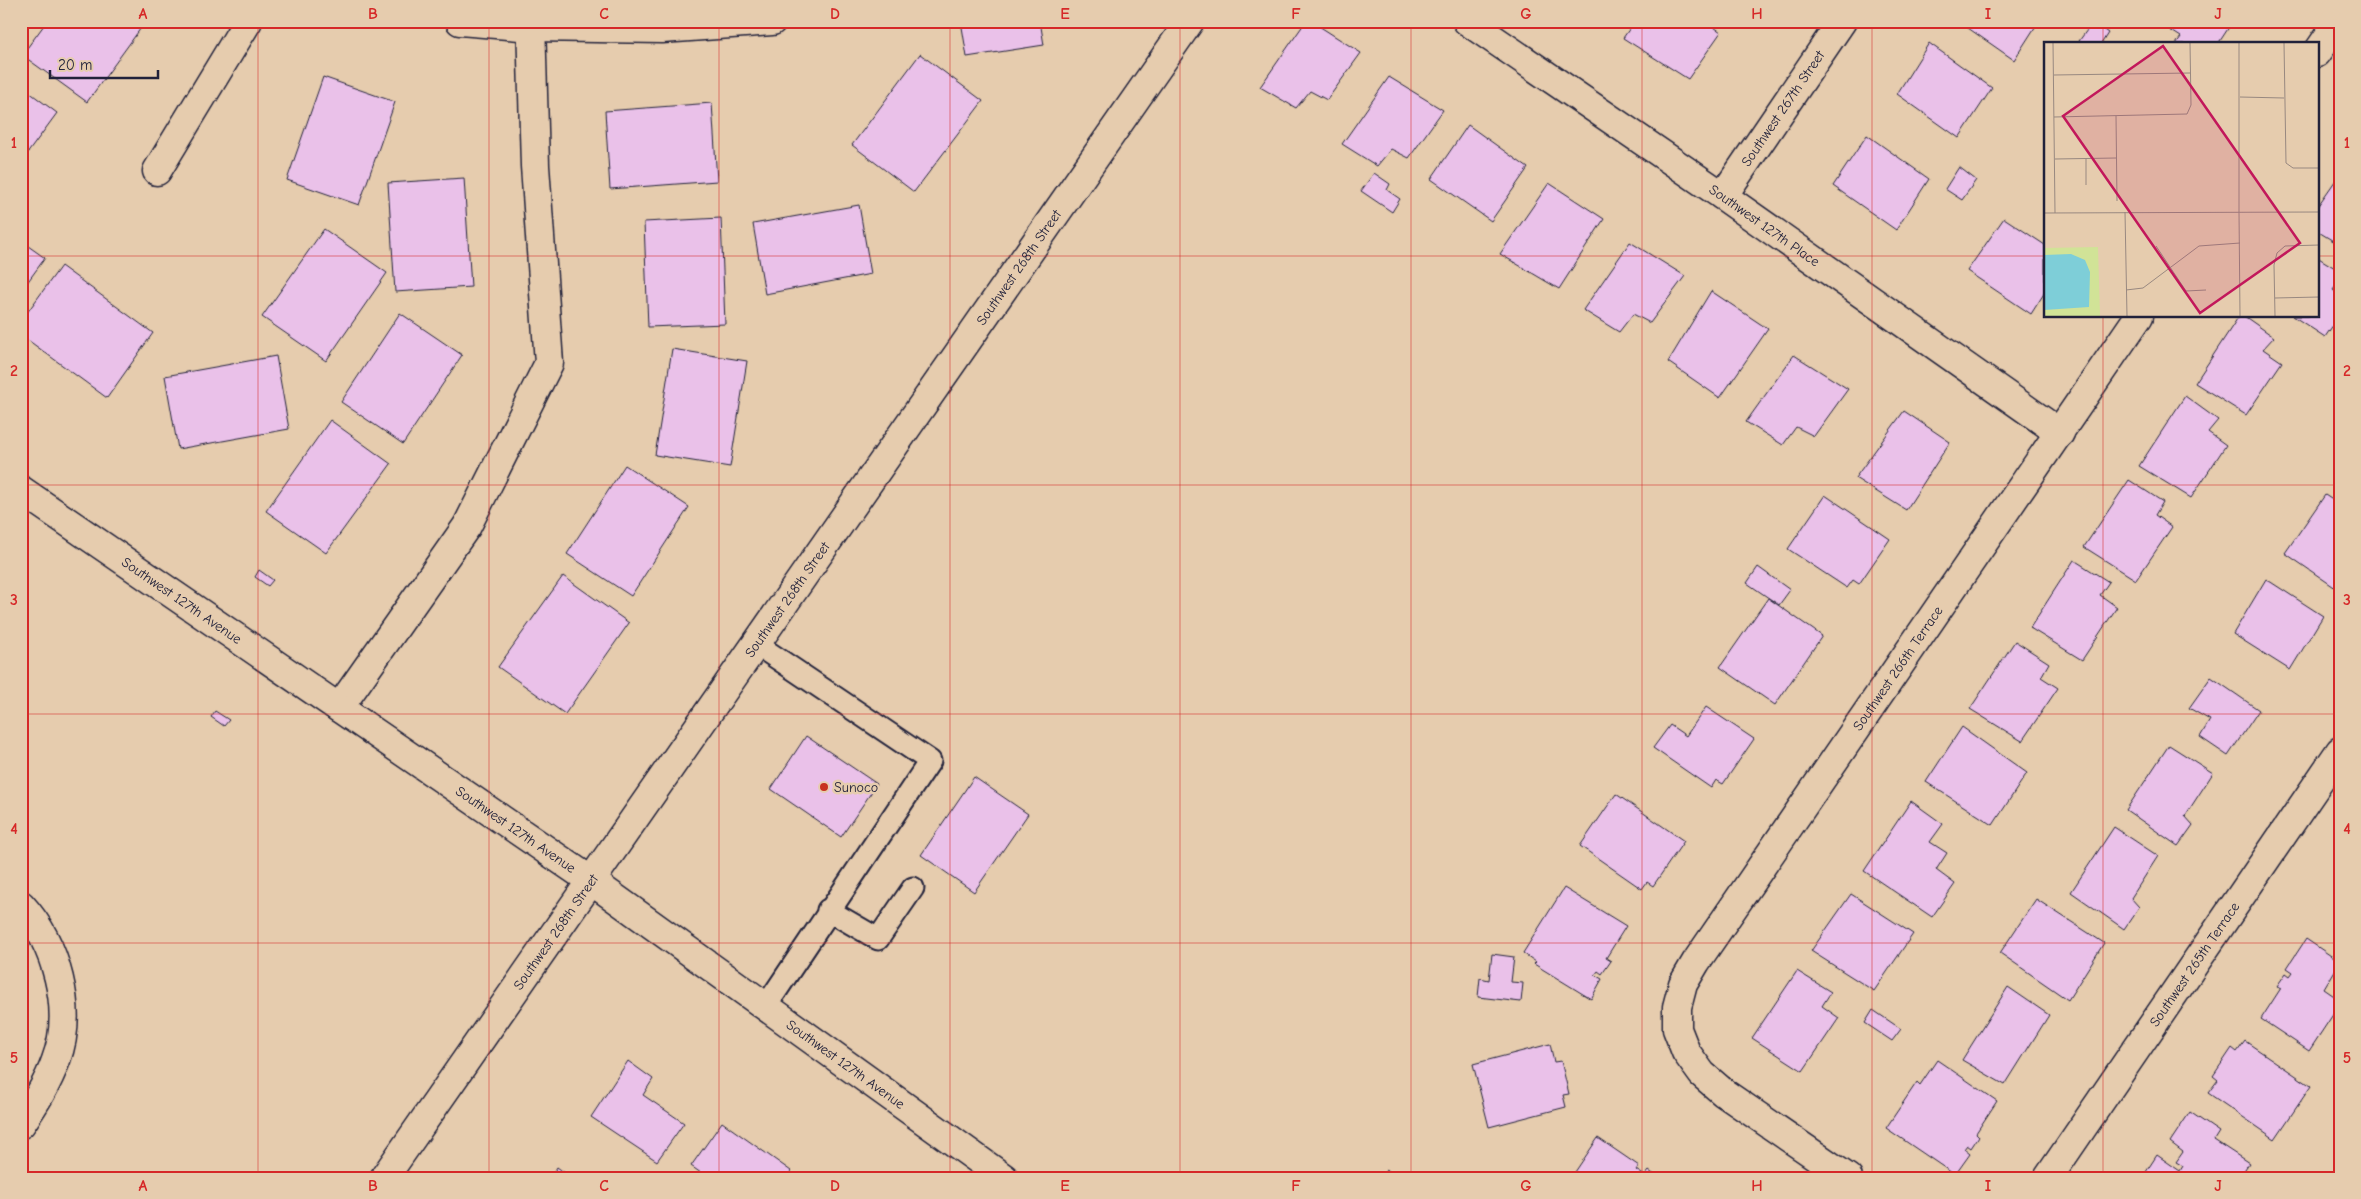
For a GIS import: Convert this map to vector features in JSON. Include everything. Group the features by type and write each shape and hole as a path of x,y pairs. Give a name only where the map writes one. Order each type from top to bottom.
{"street":[{"path":"157,171 248,21"},
{"path":"460,21 662,28 772,21"},
{"name":"Southwest 268th Street","path":"384,1178 1190,21"},
{"name":"Southwest 127th Place","path":"1467,21 1723,196 2060,433"},
{"name":"Southwest 267th Street","path":"1723,196 1842,21"},
{"path":"2318,52 2339,21"},
{"path":"339,708 468,526 549,363 535,166 531,24"},
{"name":"Southwest 266th Terrace","path":"1848,1178 1724,1093 1702,1074 1686,1052 1677,1029 1677,1007 1683,984 1696,962 2138,318"},
{"name":"Southwest 127th Avenue","path":"21,490 590,880 1004,1178"},
{"name":"Southwest 265th Terrace","path":"2048,1178 2340,751"},
{"path":"21,905 34,919 51,954 63,993 63,1023 57,1058 41,1094 21,1124"}],"lane":[{"path":"756,644 930,761 828,910 766,1006"},
{"path":"828,910 878,939 913,888"}],"building":[{"path":"47,21 146,21 87,102 22,55"},
{"path":"961,21 1040,21 1044,45 967,57"},
{"path":"1306,21 1311,21 1361,53 1327,100 1310,91 1296,108 1260,87"},
{"path":"1635,21 1705,21 1721,32 1688,79 1623,38"},
{"path":"1958,21 2039,21 2014,60"},
{"path":"2160,21 2233,21 2219,42 2177,42 2181,37 2159,23"},
{"path":"2093,22 2108,33 2102,42 2079,41"},
{"path":"1929,43 1992,88 1959,138 1897,94"},
{"path":"920,54 983,101 914,192 852,145"},
{"path":"323,77 395,102 359,205 287,180"},
{"path":"1389,77 1443,110 1409,158 1391,149 1377,166 1342,144"},
{"path":"21,86 57,113 21,162"},
{"path":"712,103 717,181 610,189 605,111"},
{"path":"1468,125 1528,168 1491,221 1431,179"},
{"path":"1867,135 1929,179 1896,230 1833,186"},
{"path":"1959,167 1976,180 1962,200 1945,189"},
{"path":"1374,173 1390,184 1387,190 1400,199 1392,212 1361,191"},
{"path":"2340,174 2340,245 2318,232 2318,206"},
{"path":"464,178 471,287 395,292 388,183"},
{"path":"1549,183 1604,219 1559,289 1500,254"},
{"path":"859,205 871,274 765,294 753,224"},
{"path":"721,218 725,324 648,327 644,222"},
{"path":"2004,218 2044,244 2044,294 2031,314 1967,271"},
{"path":"324,229 387,273 326,361 262,317"},
{"path":"21,241 45,258 21,291"},
{"path":"1630,242 1685,276 1650,323 1633,314 1619,332 1583,310"},
{"path":"2318,258 2340,271 2340,280 2333,290 2340,296 2340,315 2325,337 2296,318 2318,318"},
{"path":"61,266 153,333 107,398 21,335 21,321"},
{"path":"1711,291 1768,329 1720,398 1668,362"},
{"path":"400,313 462,355 403,444 341,402"},
{"path":"2238,318 2247,318 2274,337 2263,349 2282,362 2246,415 2195,383"},
{"path":"672,349 747,361 730,467 655,455"},
{"path":"1794,355 1848,389 1814,436 1796,427 1783,445 1746,422"},
{"path":"276,356 289,429 178,449 165,376"},
{"path":"2185,396 2218,420 2208,432 2226,445 2191,498 2139,466"},
{"path":"1904,411 1950,442 1906,510 1855,478"},
{"path":"330,420 391,464 326,553 266,511"},
{"path":"625,465 689,507 631,596 567,554"},
{"path":"2129,480 2163,502 2155,515 2172,527 2136,580 2084,547"},
{"path":"1825,495 1890,539 1859,584 1853,580 1847,588 1788,549"},
{"path":"2325,495 2340,505 2340,591 2285,553"},
{"path":"2074,560 2109,582 2100,595 2117,607 2082,660 2030,628"},
{"path":"1758,567 1790,590 1779,605 1747,583"},
{"path":"259,570 273,580 268,586 255,577"},
{"path":"563,576 629,623 565,714 498,667"},
{"path":"2266,579 2323,616 2290,670 2233,634"},
{"path":"1768,598 1822,636 1775,705 1720,667"},
{"path":"2015,641 2049,663 2041,677 2058,688 2022,741 1970,709"},
{"path":"2211,677 2259,710 2228,756 2200,737 2210,720 2189,708"},
{"path":"1706,707 1754,739 1723,784 1716,780 1711,788 1653,748 1670,725 1686,736"},
{"path":"215,711 229,720 224,726 211,717"},
{"path":"1962,727 2027,773 1993,825 1926,782"},
{"name":"Sunoco","path":"806,736 877,784 841,837 771,789"},
{"path":"2169,745 2213,773 2185,816 2193,825 2178,846 2126,810"},
{"path":"974,777 1028,814 974,892 921,855"},
{"path":"1616,794 1684,841 1653,886 1647,882 1642,889 1580,846"},
{"path":"1911,801 1943,824 1930,842 1947,853 1936,870 1955,884 1932,917 1864,871"},
{"path":"2114,827 2158,856 2131,898 2139,907 2124,929 2071,892"},
{"path":"1564,888 1626,926 1606,958 1611,961 1602,974 1598,971 1595,975 1602,979 1591,999 1534,964 1536,962 1523,953"},
{"path":"1851,894 1913,934 1874,991 1811,951"},
{"path":"2036,899 2104,943 2068,1000 2000,953"},
{"path":"2306,939 2340,962 2324,989 2340,1000 2340,1004 2309,1051 2261,1019 2281,988 2277,986 2286,973 2290,976 2293,972 2287,968"},
{"path":"1492,954 1514,957 1511,982 1523,983 1521,1002 1478,997 1480,978 1489,980"},
{"path":"1797,971 1831,992 1822,1006 1839,1018 1803,1071 1752,1038"},
{"path":"2008,987 2049,1015 2005,1085 1962,1060"},
{"path":"1873,1010 1901,1029 1892,1041 1865,1023"},
{"path":"2245,1041 2311,1086 2275,1139 2208,1093 2218,1080 2213,1076 2232,1048 2237,1052"},
{"path":"1550,1044 1554,1062 1561,1061 1569,1094 1563,1095 1566,1107 1489,1127 1473,1064"},
{"path":"1937,1060 1997,1101 1976,1133 1979,1136 1971,1148 1967,1145 1964,1149 1970,1154 1955,1175 1886,1128 1917,1082 1920,1085"},
{"path":"628,1061 653,1079 643,1095 684,1123 657,1161 591,1117"},
{"path":"2190,1112 2219,1132 2214,1140 2249,1163 2239,1178 2142,1178 2157,1155 2180,1171 2183,1166 2176,1162 2183,1152 2170,1142"},
{"path":"722,1122 791,1171 786,1178 708,1178 691,1166"},
{"path":"1598,1138 1639,1166 1636,1170 1645,1176 1649,1171 1659,1178 1571,1178"},
{"path":"557,1167 572,1178 550,1178"},
{"path":"1386,1170 1398,1178 1381,1178"}],"place":[{"name":"Sunoco","path":"824,787"}]}
